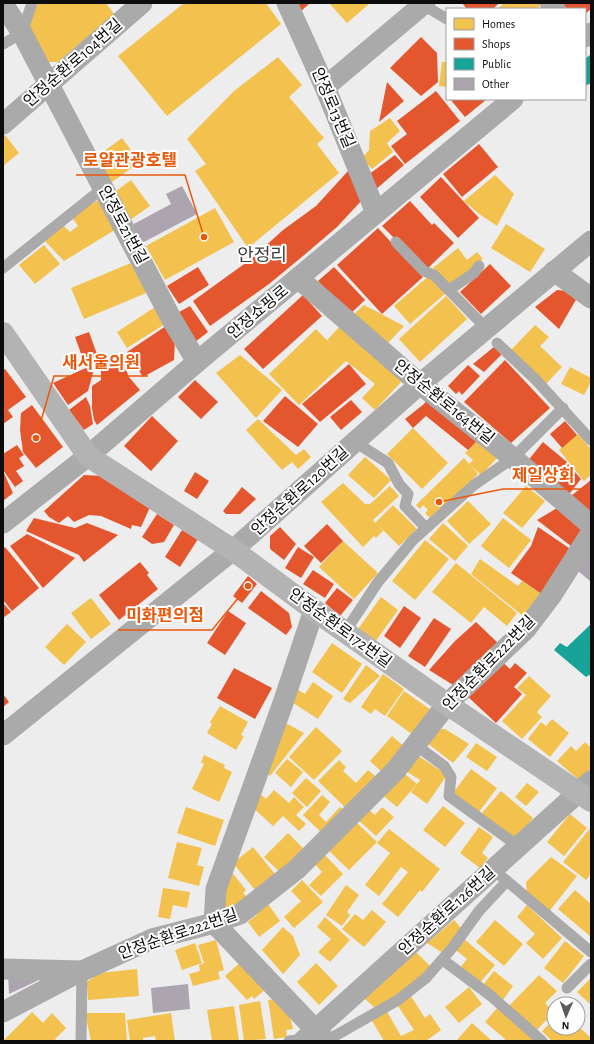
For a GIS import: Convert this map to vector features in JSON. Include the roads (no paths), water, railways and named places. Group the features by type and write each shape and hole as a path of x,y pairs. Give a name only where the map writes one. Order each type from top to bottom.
{"street":[{"name":"안정순환로104번길","path":"3,124 142,3"},
{"name":"안정로13번길","path":"287,3 325,87 376,214"},
{"name":"안정로21번길","path":"3,4 22,33 171,318 197,362"},
{"path":"325,87 422,4"},
{"name":"안정쇼핑로","path":"3,523 88,456 197,362 512,100"},
{"name":"안정순환로120번길","path":"3,735 234,550 420,384 492,336 554,271 591,241"},
{"path":"554,271 591,298"},
{"name":"안정순환로164번길","path":"298,278 420,384 513,458 591,525"},
{"path":"3,333 88,456"},
{"name":"안정순환로172번길","path":"88,456 234,550 314,610 447,704 587,791"},
{"name":"안정순환로222번길","path":"3,969 82,971 152,939 214,923 240,914 297,869 373,795 396,770 447,704 526,629 551,596 591,533"},
{"path":"311,1039 214,923 216,889 283,704 314,610"},
{"name":"안정순환로126번길","path":"311,1039 500,875 518,846 587,791"},
{"path":"3,1012 82,971"}],"lane":[{"path":"3,44 22,33 32,3"},
{"path":"422,4 446,19"},
{"path":"3,268 103,188"},
{"path":"396,242 424,271 434,275 449,290 563,408 591,440"},
{"path":"449,290 474,273 479,266"},
{"path":"345,632 378,582 413,540 474,485 513,458 563,408"},
{"path":"355,442 388,463 399,484 408,494 405,506 426,528"},
{"path":"411,750 421,749 444,766 451,777 449,796 518,846"},
{"path":"311,1039 412,990 443,960 479,911 500,875 591,952"},
{"path":"443,960 491,996 542,1041"},
{"path":"567,988 591,964"},
{"path":"81,1041 82,971"}],"place":[{"name":"로얄관광호텔","path":"204,237"},
{"name":"새서울의원","path":"36,438"},
{"name":"제일상회","path":"439,502"},
{"name":"미화편의점","path":"248,586"}],"district":[{"name":"안정리","path":"262,256"}]}
